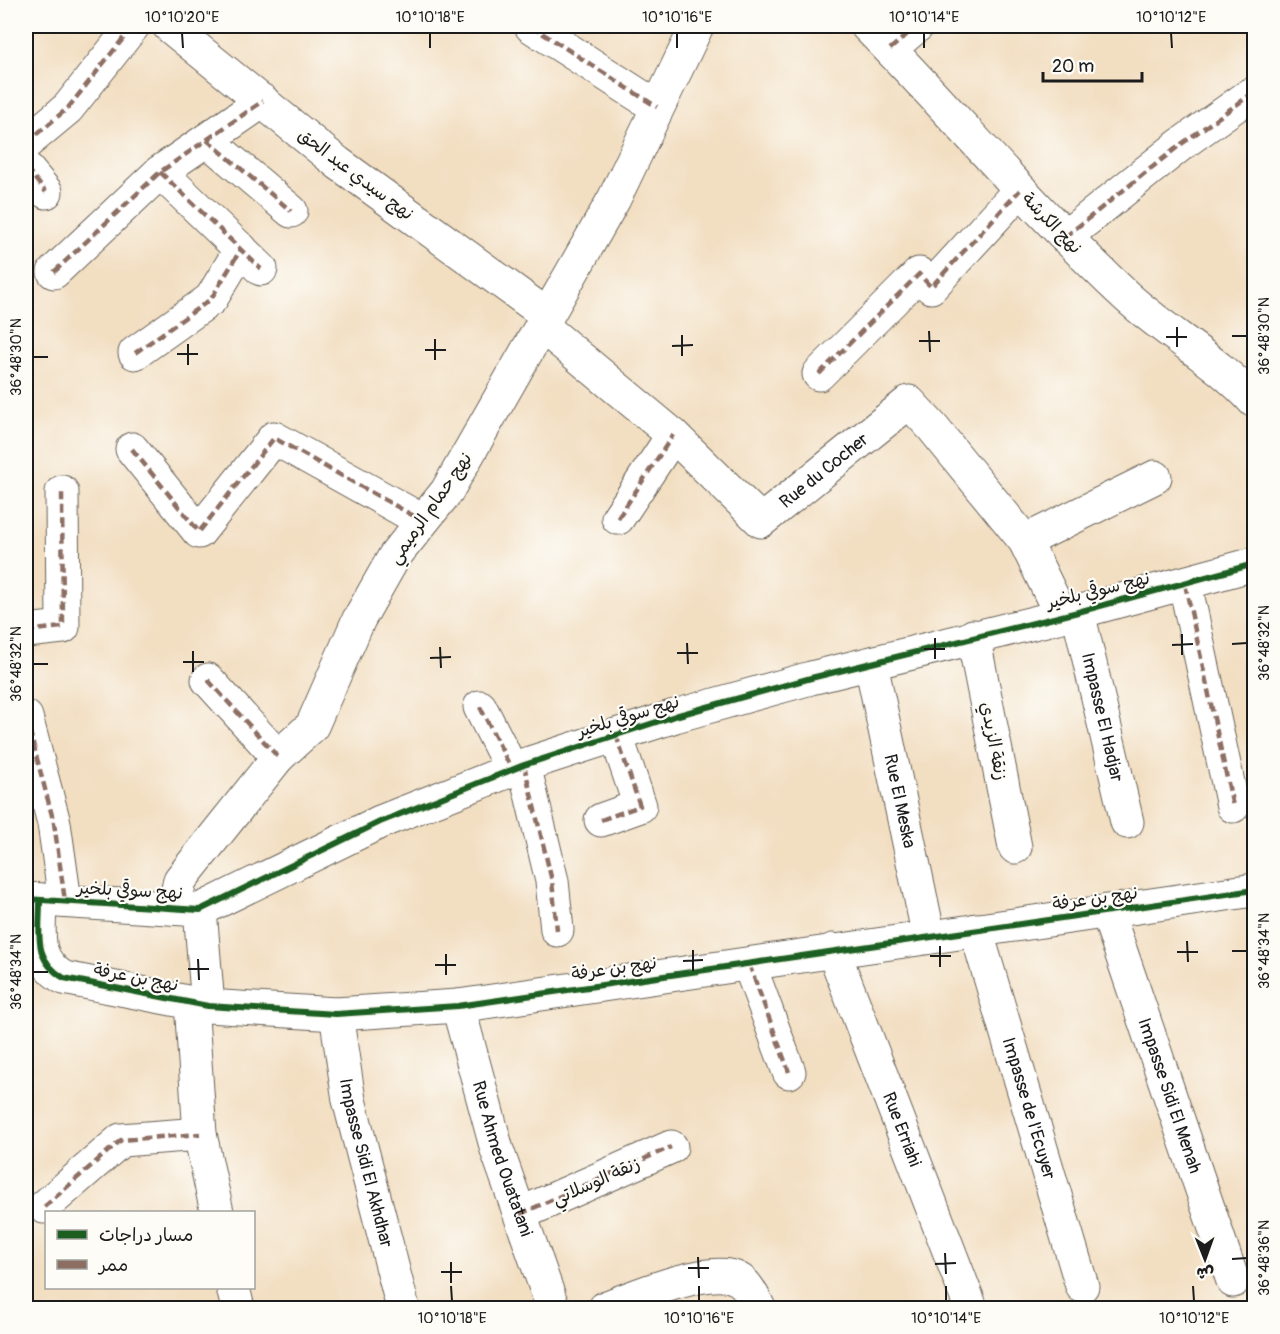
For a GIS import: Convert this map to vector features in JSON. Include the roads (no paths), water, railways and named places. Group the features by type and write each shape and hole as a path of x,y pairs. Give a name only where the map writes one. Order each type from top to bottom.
{"street":[{"path":"26,143 68,108 134,26"},
{"name":"نهج سيدي عبد الحق","path":"170,26 338,163 545,320"},
{"path":"531,26 657,107"},
{"name":"نهج حمام الرميمي","path":"217,1211 200,1134 200,1004 187,909 180,880 278,757 312,726 331,677 359,619 394,557 421,520 447,491 614,199 697,26"},
{"name":"نهج الكرشة","path":"867,26 1065,237 1126,296 1183,343 1235,380 1254,401"},
{"path":"890,49 917,26"},
{"path":"1065,237 1180,145 1250,95"},
{"path":"54,272 160,172 263,101"},
{"path":"207,140 291,211"},
{"path":"135,353 212,299 251,259 160,172"},
{"path":"819,374 919,274 931,287 1020,190"},
{"name":"Rue du Cocher","path":"545,320 673,435 761,521 909,402 1025,541 1070,614"},
{"path":"618,518 673,435"},
{"path":"132,449 199,532 274,438 421,520"},
{"path":"1025,541 1155,477"},
{"path":"26,631 63,627 62,492"},
{"name":"نهج سوقي بلخير","path":"44,900 187,909 380,822 518,768 616,735 811,678 973,636 1070,614 1254,564"},
{"path":"1185,584 1233,806"},
{"name":"Impasse El Hadjar","path":"1070,614 1127,822"},
{"name":"زنقة الزيدي","path":"973,636 1015,847"},
{"name":"Rue El Meska","path":"871,664 929,937"},
{"path":"208,680 278,757"},
{"path":"480,706 518,768 552,881 557,930"},
{"name":"نهج بن عرفة","path":"26,717 54,823 44,900 33,946 40,948 45,962 64,978 200,1004 336,1014 458,1006 1254,890"},
{"path":"601,820 640,806 616,735"},
{"name":"Impasse Sidi El Menah","path":"1107,911 1233,1281"},
{"name":"Impasse de l'Ecuyer","path":"976,930 1082,1286"},
{"name":"Rue Erriahi","path":"833,950 971,1308"},
{"path":"749,964 789,1072"},
{"name":"Rue Ahmed Ouatatani","path":"458,1006 497,1150 554,1308"},
{"name":"Impasse Sidi El Akhdhar","path":"336,1014 349,1100 403,1308"},
{"path":"44,1207 121,1140 200,1134"},
{"name":"زنقة الوسلاتي","path":"520,1214 671,1147"},
{"path":"605,1308 685,1281 700,1277 724,1276 736,1277 743,1282 759,1308"},
{"path":"233,1289 238,1308"}]}
